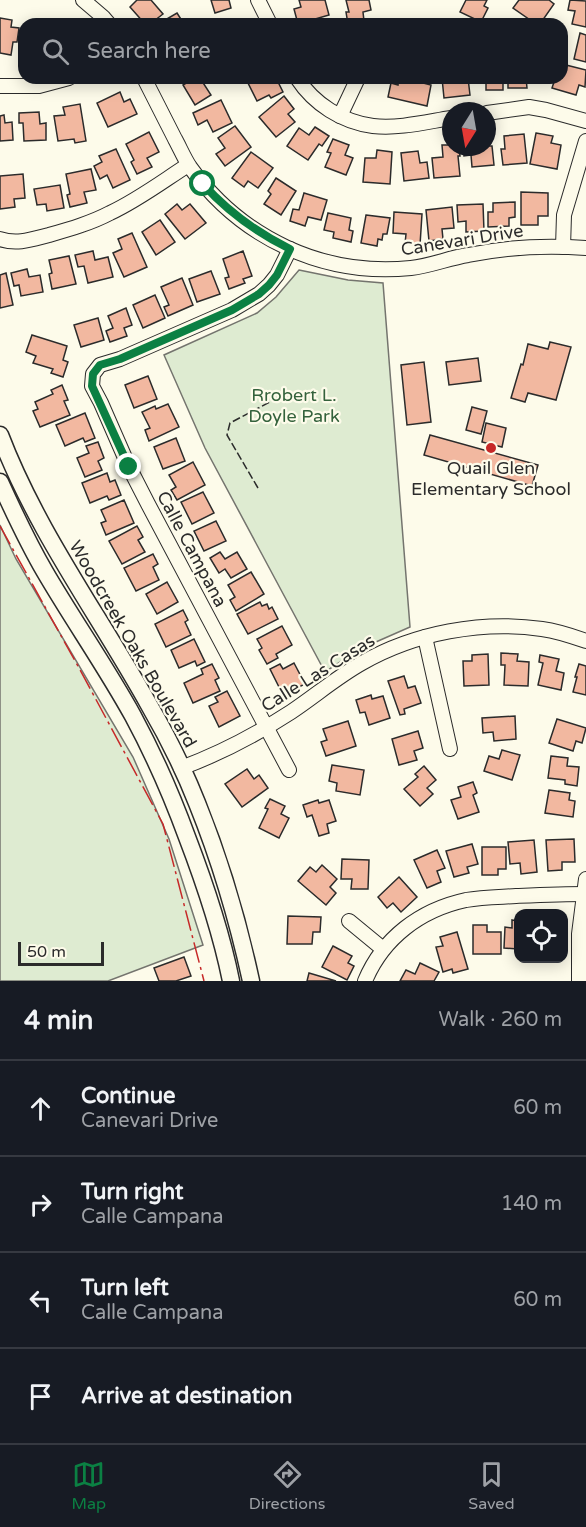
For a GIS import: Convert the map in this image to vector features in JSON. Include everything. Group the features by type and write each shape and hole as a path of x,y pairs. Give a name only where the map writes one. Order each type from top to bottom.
{"main road":[{"name":"Woodcreek Oaks Boulevard","path":"0,435 40,520 150,707 197,801 242,939 251,981"},
{"name":"Woodcreek Oaks Boulevard","path":"0,482 15,516 45,571 134,717 163,777 211,903 231,981"},
{"path":"163,777 181,768"}],"street":[{"path":"83,0 104,18"},
{"path":"258,0 267,18"},
{"path":"0,86 46,84"},
{"name":"Canevari Drive","path":"147,84 188,165 218,201 236,217 271,240 290,249 332,264 353,268 389,269 412,268 490,251 519,248 586,248"},
{"path":"302,84 313,99 327,109 355,122 373,126 392,126 442,119"},
{"path":"340,116 355,84"},
{"path":"496,112 529,107 586,121"},
{"path":"563,247 564,215 586,141"},
{"path":"0,239 18,242 30,240 94,221 134,200 188,165"},
{"name":"Calle Campana","path":"289,770 143,494 92,386 93,374 100,365 120,359 232,310 259,294 277,275 290,249"},
{"name":"Calle Las Casas","path":"181,768 267,727 361,663 425,637 470,629 519,627 542,629 586,641"},
{"path":"425,637 450,749"},
{"path":"579,981 579,934 586,879"},
{"path":"365,981 374,962 395,936 428,913 448,905 486,898 585,894"},
{"path":"349,921 383,949"}],"green space":[{"name":"Rrobert L. Doyle Park","path":"299,270 348,280 383,283 410,627 360,649 325,672 205,448 164,355 257,313 276,297"},
{"path":"0,525 16,559 133,757 169,839 203,945 108,981 0,981"}],"building":[{"path":"137,0 151,0 163,14 158,18 140,18 130,7"},
{"path":"211,0 229,0 231,8 215,13"},
{"path":"299,0 325,0 329,15 319,18 296,18 294,9 301,7"},
{"path":"346,0 369,0 371,10 363,12 364,18 347,18 346,12 349,12"},
{"path":"466,0 487,0 484,6 488,8 483,18 473,18 460,12"},
{"path":"519,0 549,0 554,4 544,18 527,18 513,8"},
{"path":"570,0 586,1 586,27 572,24 575,11 568,10"},
{"path":"177,13 180,18 168,18"},
{"path":"0,18 12,20 11,27 18,28 17,42 13,42 11,55 0,53"},
{"path":"580,33 586,35 586,62 574,59"},
{"path":"568,66 586,70 585,87 579,85 576,95 552,88 553,84 568,84"},
{"path":"204,84 211,95 195,105 183,85"},
{"path":"248,84 279,84 283,92 257,101"},
{"path":"391,84 431,85 427,106 388,97"},
{"path":"443,84 469,84 470,95 444,98"},
{"path":"486,84 503,84 503,90 486,90"},
{"path":"508,84 527,84 527,88 508,88"},
{"path":"120,92 124,102 130,99 137,114 108,127 97,103"},
{"path":"284,96 294,109 288,114 295,122 276,137 259,117"},
{"path":"221,100 232,123 213,132 207,120 198,125 193,113"},
{"path":"80,104 86,141 75,143 74,139 58,141 54,116 65,115 63,107"},
{"path":"39,112 40,124 46,123 46,140 24,141 23,123 19,123 19,113"},
{"path":"4,115 5,123 12,122 13,140 0,141 0,116"},
{"path":"235,126 251,147 225,166 216,154 225,148 218,138"},
{"path":"315,127 329,136 322,146 319,144 308,160 287,146 299,128 309,135"},
{"path":"149,132 159,152 147,158 152,167 137,174 131,162 134,160 126,144"},
{"path":"536,133 553,136 551,143 561,145 557,169 530,164"},
{"path":"524,134 527,163 503,165 501,149 505,149 504,136"},
{"path":"333,139 349,145 345,155 353,158 346,175 325,167 331,153 327,152"},
{"path":"116,149 130,180 113,188 107,175 100,179 94,166 102,162 99,156"},
{"path":"377,150 392,152 390,184 363,182 365,158 376,158"},
{"path":"418,151 420,163 427,162 429,178 404,181 401,153"},
{"path":"251,152 273,168 258,188 248,181 244,187 232,178"},
{"path":"458,156 460,176 434,178 432,158"},
{"path":"471,156 493,156 494,165 472,167"},
{"path":"91,169 96,190 84,192 87,203 70,207 66,174"},
{"path":"23,174 25,198 14,199 15,207 0,209 0,176"},
{"path":"276,178 296,191 281,215 264,204 271,194 268,191"},
{"path":"60,185 64,208 47,211 46,204 37,205 34,189"},
{"path":"521,192 548,193 548,216 538,216 538,225 521,225"},
{"path":"304,193 327,200 321,220 308,217 305,226 290,221 293,209 299,210"},
{"path":"515,202 515,217 509,218 509,226 488,227 488,212 493,212 493,203"},
{"path":"177,204 182,210 190,204 206,223 185,239 165,214"},
{"path":"483,204 484,231 466,232 466,221 458,222 457,205"},
{"path":"452,207 454,228 442,229 443,239 429,241 426,210"},
{"path":"394,212 422,214 420,245 405,244 406,234 393,233"},
{"path":"328,213 351,218 349,230 353,231 351,242 333,238 334,232 324,230"},
{"path":"366,215 390,218 387,234 383,234 382,240 378,239 377,246 361,243"},
{"path":"160,220 175,242 156,255 142,232"},
{"path":"132,233 147,267 124,277 113,253 122,249 118,239"},
{"path":"93,251 95,260 108,257 113,277 88,283 84,266 78,267 75,255"},
{"path":"243,251 252,276 243,279 245,283 229,289 225,278 229,277 223,259"},
{"path":"69,256 76,284 52,289 49,260"},
{"path":"27,269 29,277 40,275 43,292 21,296 19,285 14,286 11,273"},
{"path":"211,271 220,294 197,302 189,279"},
{"path":"6,273 13,305 0,308 0,275"},
{"path":"182,278 193,305 168,316 164,307 169,305 161,287"},
{"path":"155,295 165,318 143,328 133,305"},
{"path":"126,308 132,325 124,328 127,336 110,342 106,331 113,328 108,316"},
{"path":"98,318 104,340 81,347 74,325"},
{"path":"32,335 67,346 63,360 68,362 63,377 51,373 53,369 33,363 36,356 26,352"},
{"path":"550,342 571,347 556,400 528,393 525,402 511,398 528,344 548,349"},
{"path":"478,358 481,381 449,385 446,362"},
{"path":"424,362 431,422 407,425 401,365"},
{"path":"148,376 157,399 134,408 125,385"},
{"path":"62,385 68,400 64,401 70,415 40,427 33,411 38,409 35,402 53,394 51,390"},
{"path":"168,404 179,427 149,441 145,430 150,428 142,412 155,406 156,409"},
{"path":"472,407 487,411 481,434 466,430"},
{"path":"85,413 95,438 85,442 83,438 65,446 56,425"},
{"path":"486,423 506,428 502,447 482,442"},
{"path":"430,435 538,465 532,486 424,455"},
{"path":"176,438 185,461 163,469 154,447"},
{"path":"98,442 104,458 98,461 102,470 85,477 77,458 89,453 86,446"},
{"path":"193,462 205,485 177,500 171,490 176,487 169,475"},
{"path":"107,473 110,482 115,480 121,495 109,500 107,496 90,503 82,483"},
{"path":"203,492 214,513 192,524 181,502"},
{"path":"124,500 134,523 106,535 101,523 106,521 101,510"},
{"path":"216,521 226,541 204,551 194,531"},
{"path":"137,526 143,537 138,540 145,552 122,564 109,541"},
{"path":"220,552 225,559 237,552 247,569 231,578 225,569 219,573 210,558"},
{"path":"153,554 158,564 153,567 159,580 136,591 124,568"},
{"path":"251,572 264,594 236,611 230,600 235,597 228,585"},
{"path":"167,582 178,602 157,614 146,594"},
{"path":"260,602 262,606 267,604 269,609 272,607 278,619 248,634 237,614"},
{"path":"183,610 191,635 166,647 155,624"},
{"path":"282,626 292,645 276,654 278,658 267,664 259,650 262,648 257,639"},
{"path":"194,639 205,662 197,666 195,661 179,668 171,650"},
{"path":"501,653 518,654 517,661 529,662 528,686 504,685 505,665 501,665"},
{"path":"488,654 489,685 464,686 463,661 472,661 472,655"},
{"path":"540,655 559,659 556,671 564,673 561,690 538,685 543,663 539,662"},
{"path":"294,663 305,684 283,695 270,669 280,664 283,669"},
{"path":"212,664 219,678 215,680 220,691 193,703 184,683 203,674 201,669"},
{"path":"579,664 586,666 586,695 573,692"},
{"path":"404,676 408,688 415,686 421,703 404,709 405,714 400,715 388,681"},
{"path":"227,691 240,716 219,727 209,706 218,702 215,697"},
{"path":"371,695 372,699 383,696 390,718 369,725 365,712 360,713 356,700"},
{"path":"515,716 516,739 494,741 493,732 483,733 482,718"},
{"path":"557,719 586,728 582,743 576,741 573,751 549,743"},
{"path":"348,721 356,746 326,756 321,742 327,740 323,729"},
{"path":"418,731 423,748 414,751 417,760 399,765 392,739"},
{"path":"502,750 520,755 512,780 484,771 489,756 499,759"},
{"path":"551,756 568,758 567,766 579,767 577,786 565,784 565,780 548,778"},
{"path":"332,765 364,770 360,795 336,791 337,783 329,781"},
{"path":"424,766 436,780 427,788 433,794 420,806 404,789 418,777 415,774"},
{"path":"247,769 254,779 259,775 268,788 242,807 225,784"},
{"path":"473,782 477,793 473,795 479,812 458,819 451,800 461,797 458,787"},
{"path":"549,790 570,793 569,800 575,801 573,817 545,813"},
{"path":"270,799 285,806 281,814 289,818 279,838 259,828"},
{"path":"318,800 319,803 329,800 336,821 327,824 329,833 319,836 312,815 307,817 303,805"},
{"path":"574,839 575,862 562,862 562,870 548,871 546,840"},
{"path":"534,840 537,872 521,874 520,863 510,864 508,842"},
{"path":"472,844 478,864 467,867 469,873 454,877 446,851"},
{"path":"482,847 506,847 506,869 498,869 498,875 482,875"},
{"path":"437,850 445,868 437,871 441,882 427,888 414,860"},
{"path":"342,859 369,860 368,889 351,889 352,879 341,879"},
{"path":"322,865 337,879 330,887 336,893 326,905 298,881 310,867 316,872"},
{"path":"399,877 417,897 401,912 393,903 387,908 378,897"},
{"path":"288,916 321,917 320,932 313,932 312,944 287,944"},
{"path":"512,920 514,920 514,949 504,948 505,927 512,928"},
{"path":"473,925 487,925 487,932 501,932 501,954 473,954"},
{"path":"457,932 468,969 453,973 452,969 443,972 436,947 443,946 440,937"},
{"path":"333,946 352,956 348,963 354,966 347,980 322,967"},
{"path":"184,957 191,976 176,981 159,981 154,968"},
{"path":"420,963 439,972 434,981 400,981 406,970 415,974"},
{"path":"309,973 336,981 307,981"}],"fence":[{"path":"258,488 227,435 230,423 285,394"}],"power":[{"path":"0,526 163,824 204,981"}],"place":[{"name":"Quail Glen Elementary School","path":"491,448"}],"route":[{"path":"129,467 92,386 93,374 100,365 120,359 245,303 269,285 277,275 290,249 271,240 236,217 203,184"}]}
